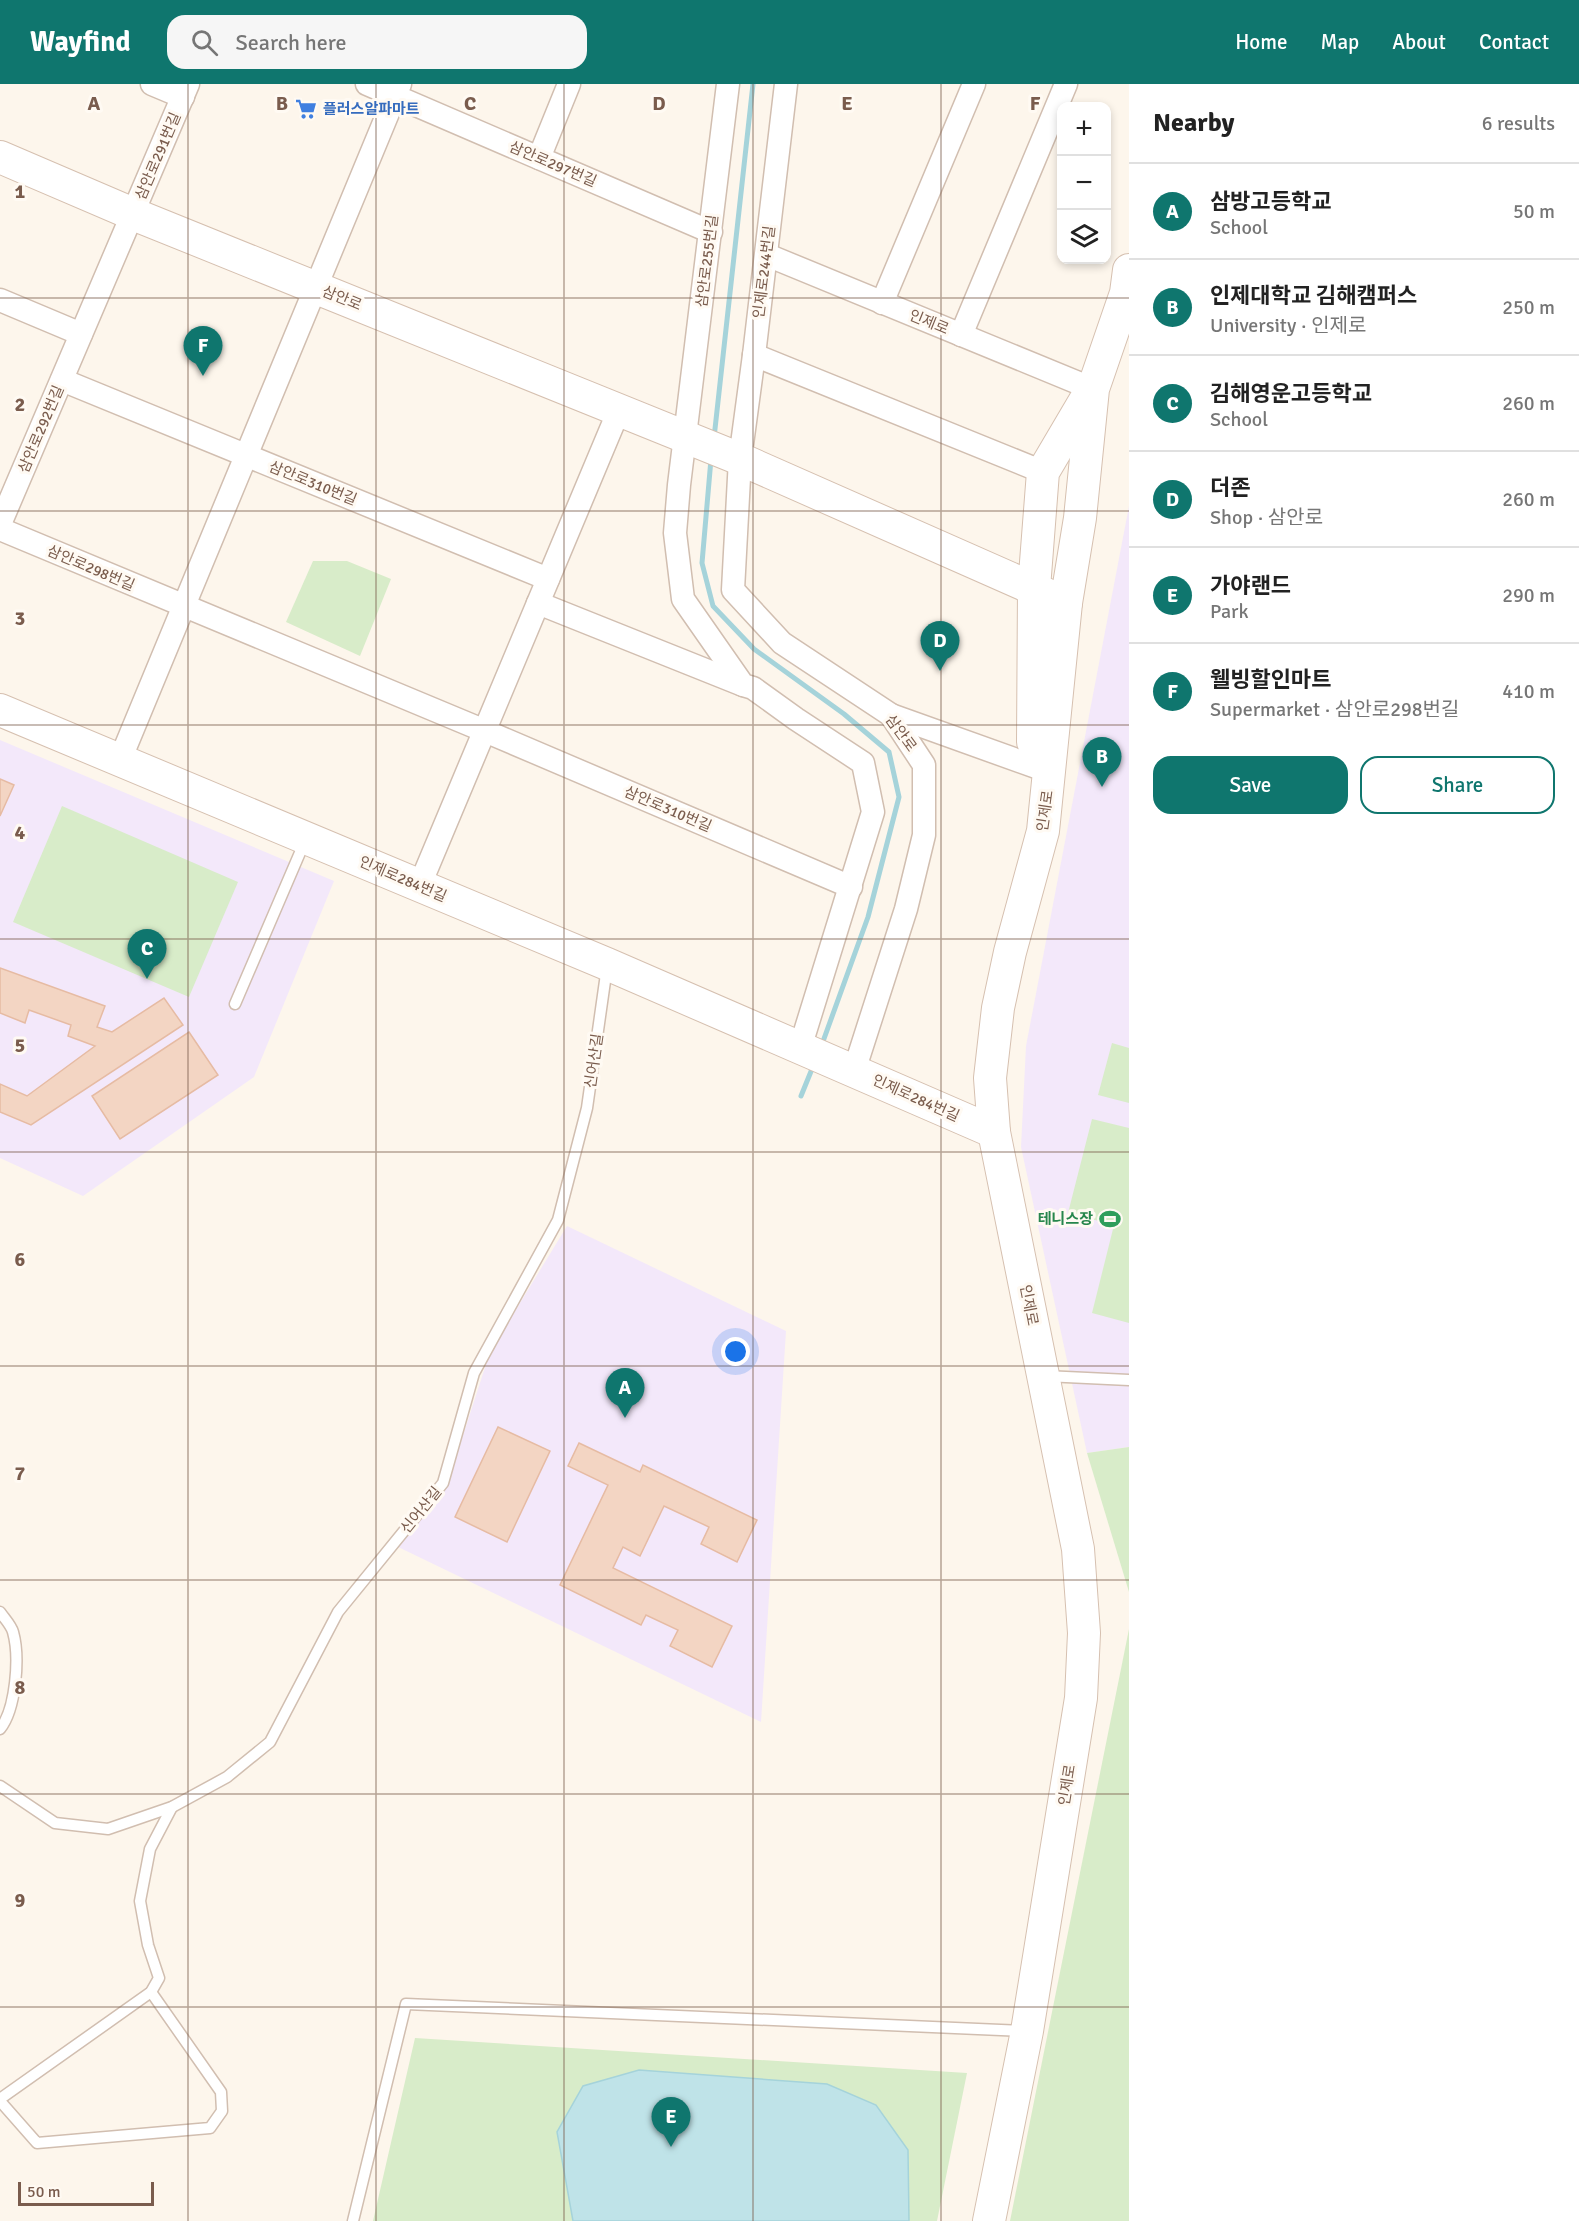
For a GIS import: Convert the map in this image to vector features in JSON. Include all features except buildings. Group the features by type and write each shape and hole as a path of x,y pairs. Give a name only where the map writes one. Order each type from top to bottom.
{"main road":[{"name":"삼안로","path":"0,157 133,214 736,458"},
{"name":"인제로","path":"989,2221 1027,2031 1081,1698 1084,1633 1078,1549 994,1132 990,1078 998,1008 1010,952 1042,831 1066,603 1080,518 1092,389 1126,292 1129,270"},
{"path":"1050,772 1033,742 1034,588 1043,472 1092,389"},
{"path":"736,458 1066,603"},
{"name":"인제로284번길","path":"0,710 607,964 994,1132"}],"street":[{"name":"삼안로291번길","path":"133,214 186,91 152,84"},
{"name":"삼안로297번길","path":"367,84 398,90 539,158 711,232"},
{"path":"539,158 569,84"},
{"name":"삼안로255번길","path":"690,439 728,84"},
{"name":"인제로244번길","path":"736,458 754,355 786,84"},
{"path":"882,303 974,84"},
{"path":"961,335 1066,84"},
{"path":"120,760 398,90"},
{"name":"삼안로292번길","path":"0,524 133,214"},
{"name":"인제로","path":"766,255 1092,389"},
{"path":"1,304 81,334"},
{"path":"754,355 1043,472"},
{"path":"62,380 245,455"},
{"path":"419,887 619,410"},
{"path":"690,439 675,533 683,598 743,686"},
{"name":"삼안로310번길","path":"245,455 548,579"},
{"name":"삼안로","path":"736,458 733,590 782,643 891,715 924,765 924,835 906,909 847,1068"},
{"name":"삼안로298번길","path":"0,529 182,606"},
{"path":"538,603 743,686 753,688 863,763 873,812 802,1049"},
{"name":"삼안로310번길","path":"182,606 851,887"},
{"path":"891,715 1050,772"}],"lane":[{"path":"235,1004 307,838"},
{"name":"신어산길","path":"0,1786 55,1823 108,1829 172,1807 227,1777 270,1742 338,1612 443,1483 474,1373 558,1220 587,1107 607,964"},
{"path":"1043,1376 1129,1380"},
{"path":"0,1612 13,1631 17,1676 7,1720 0,1729"},
{"path":"151,1992 221,2092 222,2111 210,2128 37,2143 0,2100 151,1992 159,1978 148,1945 140,1901 150,1849 172,1807"},
{"path":"353,2221 406,2004 1027,2031"}],"shaded area":[{"path":"1129,506 1129,1447 1087,1453 1021,1147 1026,1046"},
{"path":"0,740 334,881 254,1077 83,1196 0,1158"},
{"path":"567,1226 786,1331 761,1722 394,1545 447,1485 490,1352"}],"green space":[{"path":"313,561 347,561 391,579 360,656 286,622"},
{"path":"62,806 238,882 189,997 13,922"},
{"path":"1112,1043 1129,1048 1129,1103 1098,1095"},
{"name":"테니스장","path":"1092,1119 1129,1128 1129,1323 1092,1313 1114,1225 1068,1213"},
{"path":"1129,1447 1129,1592 1087,1453"},
{"path":"1129,1629 1129,2221 1010,2221"},
{"path":"415,2038 967,2073 937,2221 373,2221"}],"water":[{"path":"639,2070 827,2084 876,2105 908,2150 909,2221 573,2221 557,2132 583,2086"}],"waterway":[{"path":"714,438 753,84"},
{"path":"711,459 702,563 713,606 754,649 844,714 889,752 899,797 868,917 821,1047"},
{"path":"801,1096 814,1064"}],"place":[{"name":"플러스알파마트","path":"306,109"},
{"name":"웰빙할인마트","path":"203,376"},
{"name":"더존","path":"940,671"},
{"name":"인제대학교 김해캠퍼스","path":"1102,787"},
{"name":"김해영운고등학교","path":"147,979"},
{"name":"테니스장","path":"1110,1219"},
{"name":"삼방고등학교","path":"625,1418"},
{"name":"가야랜드","path":"671,2147"}]}
